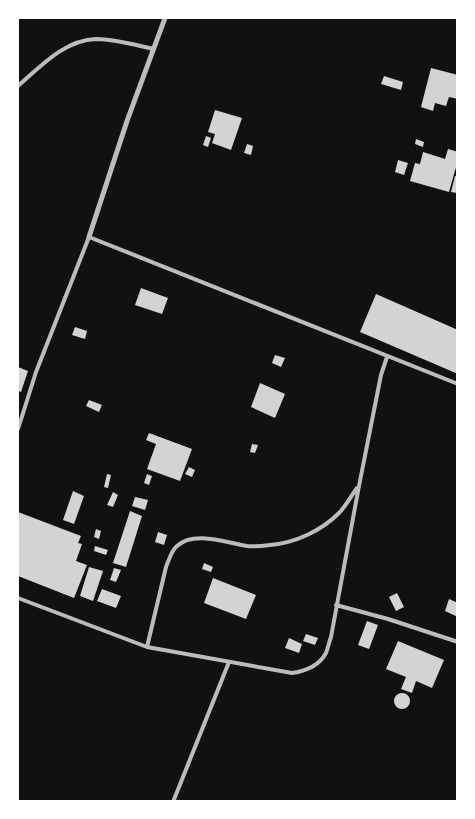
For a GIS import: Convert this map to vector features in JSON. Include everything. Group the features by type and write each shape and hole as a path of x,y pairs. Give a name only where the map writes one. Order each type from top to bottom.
{"street":[{"path":"89,237 128,120 165,18"}],"lane":[{"path":"18,86 56,54 78,42 96,39 154,49"},
{"path":"18,429 36,372 89,237 458,384"},
{"path":"18,598 147,647 292,673 307,671 320,661 326,653 331,637 358,486 381,375 387,357"},
{"path":"147,647 166,567 171,554 177,546 190,539 207,538 250,546 272,545 298,539 319,529 339,513 358,486"},
{"path":"336,605 388,619 458,642"},
{"path":"173,802 229,662"}],"building":[{"path":"431,68 458,75 458,99 449,97 446,106 435,103 433,111 421,107"},
{"path":"384,76 403,82 401,90 381,84"},
{"path":"215,110 242,118 231,150 212,143 215,134 208,132"},
{"path":"206,136 211,138 208,147 203,145"},
{"path":"416,139 424,142 423,147 415,144"},
{"path":"247,144 253,146 251,155 244,153"},
{"path":"448,149 458,152 458,160 449,192 410,181 415,163 420,164 423,152 445,159"},
{"path":"398,160 408,163 404,175 395,172"},
{"path":"455,176 458,176 457,193 451,192"},
{"path":"141,288 168,298 162,314 135,305"},
{"path":"376,294 458,330 458,374 360,332"},
{"path":"75,327 87,331 85,339 72,335"},
{"path":"275,355 285,358 281,367 272,363"},
{"path":"18,367 28,371 21,392 18,391"},
{"path":"260,383 285,394 275,418 251,407"},
{"path":"89,400 102,405 99,412 86,406"},
{"path":"149,433 192,449 180,481 147,469 156,444 146,440"},
{"path":"252,444 258,445 255,453 250,452"},
{"path":"189,467 195,470 192,477 185,474"},
{"path":"107,474 111,475 108,488 104,487"},
{"path":"147,474 152,476 149,485 144,483"},
{"path":"73,491 84,496 74,524 63,520"},
{"path":"113,492 118,495 113,507 107,505"},
{"path":"135,497 148,500 145,510 132,506"},
{"path":"130,511 142,516 126,567 113,563"},
{"path":"18,512 81,536 78,543 82,544 76,561 87,565 74,598 18,576"},
{"path":"96,529 101,531 99,539 94,537"},
{"path":"158,532 167,535 164,545 155,542"},
{"path":"95,546 108,550 106,555 94,551"},
{"path":"204,563 213,567 211,572 202,569"},
{"path":"89,567 103,571 93,601 80,596"},
{"path":"114,568 121,570 116,582 110,580"},
{"path":"213,578 256,595 246,619 204,603"},
{"path":"102,589 121,596 116,608 97,601"},
{"path":"397,593 404,607 396,611 389,597"},
{"path":"449,599 458,603 458,617 445,611"},
{"path":"367,621 378,625 369,649 358,645"},
{"path":"306,634 318,638 315,645 303,641"},
{"path":"289,638 302,644 299,653 285,648"},
{"path":"398,641 444,660 432,688 416,681 412,693 401,689 406,677 386,669"},
{"path":"402,693 410,701 402,709 394,701"}]}
